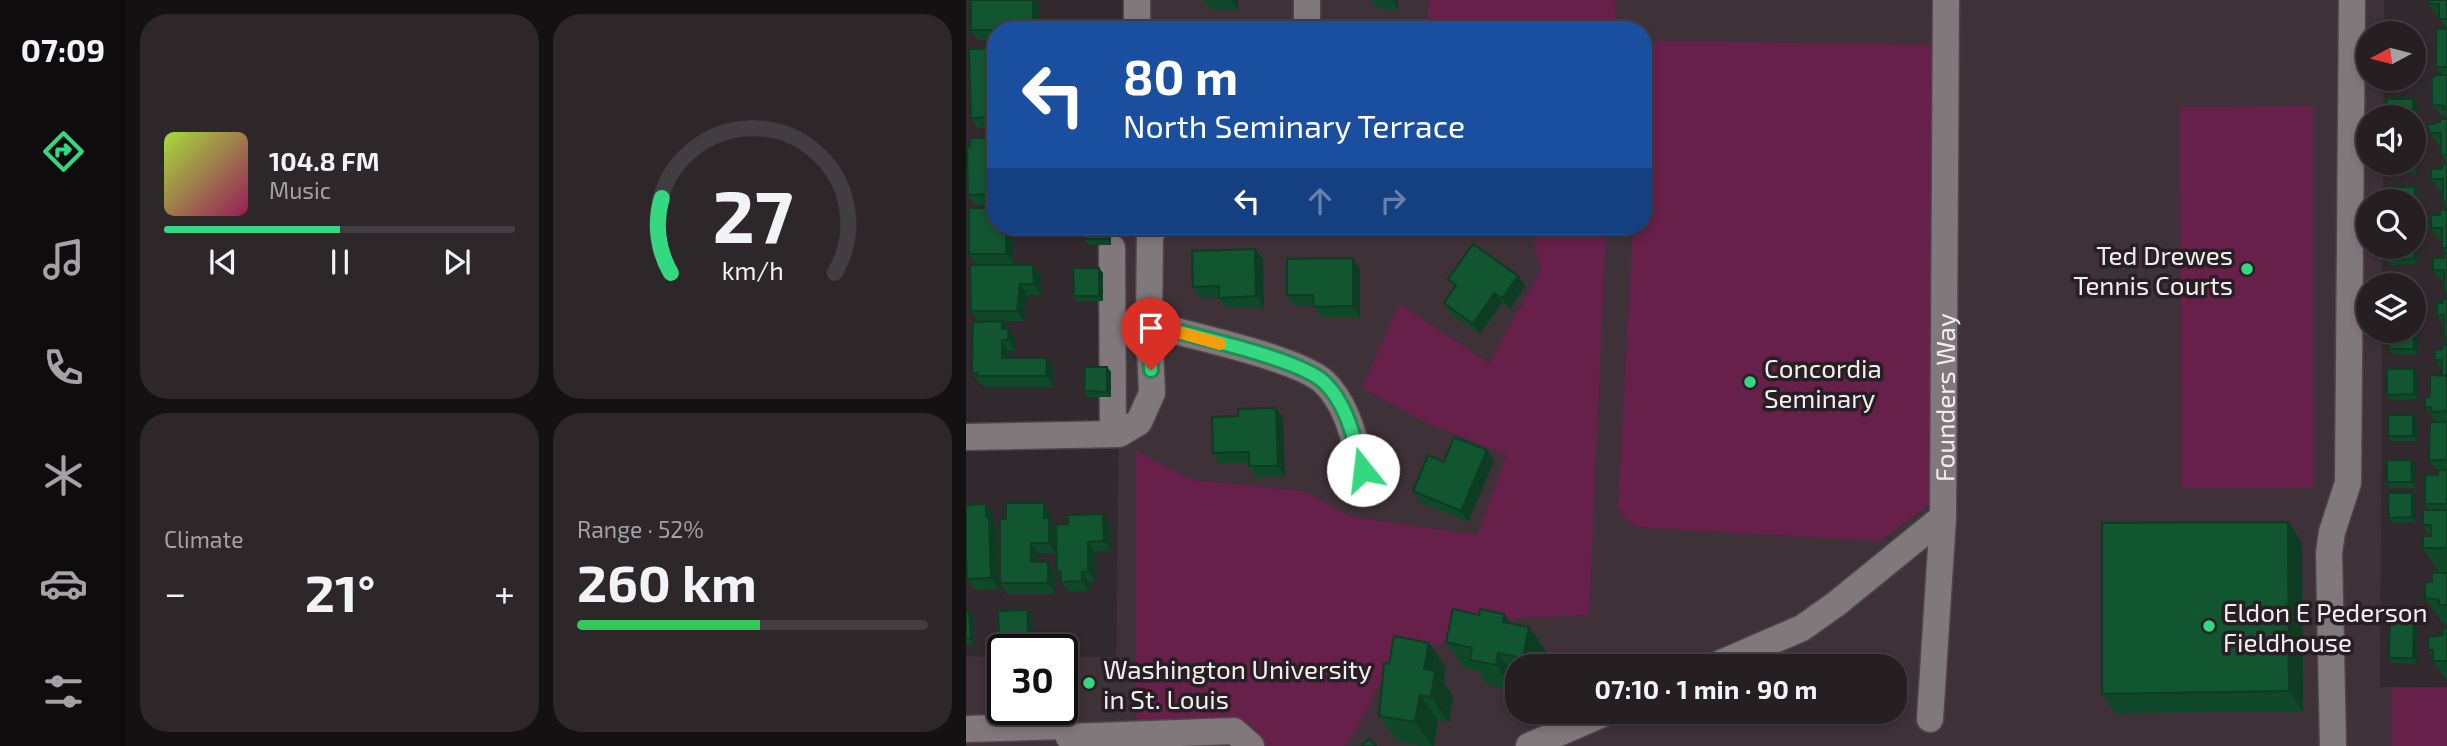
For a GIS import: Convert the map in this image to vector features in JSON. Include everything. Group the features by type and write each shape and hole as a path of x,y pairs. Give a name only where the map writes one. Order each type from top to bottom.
{"street":[{"path":"1137,0 1137,21"},
{"path":"1307,0 1307,21"},
{"name":"Founders Way","path":"1743,654 1802,628 1836,604 1943,517 1946,0"},
{"path":"2333,746 2329,553 2332,532 2348,483 2352,0"},
{"path":"966,437 1116,434 1139,422 1152,393 1149,324 1151,235"},
{"path":"1112,248 1116,434"},
{"path":"1149,324 1301,368 1324,382 1347,415 1363,470"},
{"path":"1930,719 1943,517"},
{"path":"1529,746 1579,724"},
{"path":"966,729 1063,726 1072,742 1234,731 1251,746"}],"shaded area":[{"name":"Concordia Seminary","path":"1123,0 2384,0 2384,21 2356,21 2356,91 2384,91 2383,105 2356,105 2356,175 2383,175 2383,189 2356,189 2356,259 2382,259 2382,273 2356,273 2356,343 2382,343 2380,687 2447,687 2447,746 966,746 966,656 987,657 987,725 1078,725 1078,657 1116,657 1121,235 1652,235 1652,21 1123,21"},
{"path":"1429,0 1616,0 1615,21 1430,21 1428,18"},
{"path":"1652,41 1940,45 1937,499 1880,541 1635,527 1624,518 1618,506 1633,235 1652,235"},
{"name":"Ted Drewes Tennis Courts","path":"2313,106 2313,488 2181,488 2180,107"},
{"path":"1532,235 1606,235 1589,615 1482,620 1443,643 1396,651 1356,730 1344,746 1265,746 1248,722 1136,720 1136,451 1193,480 1303,491 1352,517 1478,535 1506,455 1427,423 1362,388 1399,304 1489,363 1541,270"},
{"path":"2392,687 2447,688 2447,746 2392,746"}],"building":[{"path":"971,0 1033,0 1033,21 987,21 987,30 971,30"},
{"path":"2429,0 2447,0 2447,19 2439,19 2439,4 2429,4"},
{"path":"2436,29 2447,29 2447,67 2436,67"},
{"path":"987,48 987,117 971,118 969,49"},
{"path":"2436,75 2447,75 2447,110 2444,110 2444,106 2432,104 2432,78"},
{"path":"2387,99 2413,99 2413,105 2387,105"},
{"path":"2440,119 2447,119 2447,155 2441,155 2441,133 2430,133 2427,125 2440,122"},
{"path":"970,138 987,138 987,194 968,195 967,147 970,147"},
{"path":"2443,164 2447,164 2447,202 2443,202 2443,179 2431,179 2431,169 2442,169"},
{"path":"2389,187 2415,187 2415,189"},
{"path":"969,208 987,208 987,235 1006,235 1006,254 969,254"},
{"path":"2440,210 2447,210 2447,248 2442,248 2442,228 2431,228 2431,215 2440,215"},
{"path":"1084,235 1107,235 1107,239 1084,239"},
{"path":"1473,244 1518,276 1502,298 1494,293 1473,324 1444,303 1456,285 1448,279"},
{"path":"1255,249 1256,296 1219,298 1219,286 1193,287 1192,251"},
{"path":"2444,254 2447,254 2447,292 2444,292 2444,270 2433,270 2433,258 2444,258"},
{"path":"1353,258 1353,306 1314,307 1313,295 1287,295 1287,259"},
{"path":"970,265 1033,265 1034,284 1020,284 1017,311 971,311"},
{"path":"1073,268 1099,268 1099,296 1074,296"},
{"path":"2443,299 2447,299 2447,337 2444,337 2444,315 2437,315 2437,303 2443,303"},
{"path":"1002,321 1002,329 1008,328 1008,340 1002,340 1002,358 1047,358 1046,376 977,376 977,373 972,373 973,322"},
{"path":"2389,343 2414,343 2414,349 2389,349"},
{"path":"2443,345 2447,345 2447,376 2442,376 2442,360 2435,360 2435,350 2442,350"},
{"path":"1085,367 1107,367 1107,392 1084,391"},
{"path":"2387,369 2414,369 2414,394 2387,395"},
{"path":"2430,375 2447,376 2447,411 2431,412 2431,407 2425,407 2425,397 2430,397"},
{"path":"1276,408 1278,466 1249,466 1249,452 1213,453 1212,417 1238,416 1238,409"},
{"path":"2388,415 2413,415 2413,436 2388,436"},
{"path":"2430,422 2447,422 2447,460 2429,460"},
{"path":"1454,437 1487,450 1461,511 1413,491 1428,455 1444,462"},
{"path":"2387,460 2411,460 2412,482 2387,482"},
{"path":"2438,470 2447,470 2447,504 2425,504 2425,475 2438,475"},
{"path":"2388,493 2412,493 2412,517 2389,518"},
{"path":"1006,503 1044,503 1044,518 1049,518 1049,543 1031,543 1031,562 1048,562 1048,583 1000,583 1000,519 1006,519"},
{"path":"986,504 986,517 989,517 991,578 967,579 966,505"},
{"path":"2423,510 2447,510 2447,548 2423,548 2423,536 2431,536 2431,525 2423,525"},
{"path":"1103,514 1104,541 1088,542 1088,571 1082,572 1082,581 1061,582 1061,571 1057,572 1056,525 1068,524 1068,515"},
{"name":"Eldon E Pederson Fieldhouse","path":"2288,522 2289,691 2102,694 2102,523"},
{"path":"2432,573 2447,573 2447,605 2439,605 2439,600 2425,598 2425,582 2432,582"},
{"path":"1453,609 1479,615 1480,609 1504,614 1503,622 1529,627 1524,654 1498,653 1496,665 1470,660 1472,648 1446,642"},
{"path":"1027,610 1028,634 999,634 998,611"},
{"path":"966,611 969,611 971,639 966,639"},
{"path":"2390,613 2414,613 2413,658 2389,658"},
{"path":"2443,628 2447,628 2447,661 2433,661 2433,650 2428,650 2428,637 2443,635"},
{"path":"1394,636 1429,643 1424,669 1435,671 1431,697 1420,695 1415,722 1379,716 1384,663 1389,664"},
{"path":"1369,739 1376,746 1361,746"}],"slow traffic":[{"path":"1157,326 1220,344"}],"place":[{"name":"Ted Drewes Tennis Courts","path":"2247,269"},
{"name":"Concordia Seminary","path":"1750,382"},
{"name":"Eldon E Pederson Fieldhouse","path":"2209,626"},
{"name":"Washington University in St. Louis","path":"1089,683"}],"route":[{"path":"1151,370 1149,324 1301,368 1324,382 1347,415 1363,470"}]}
